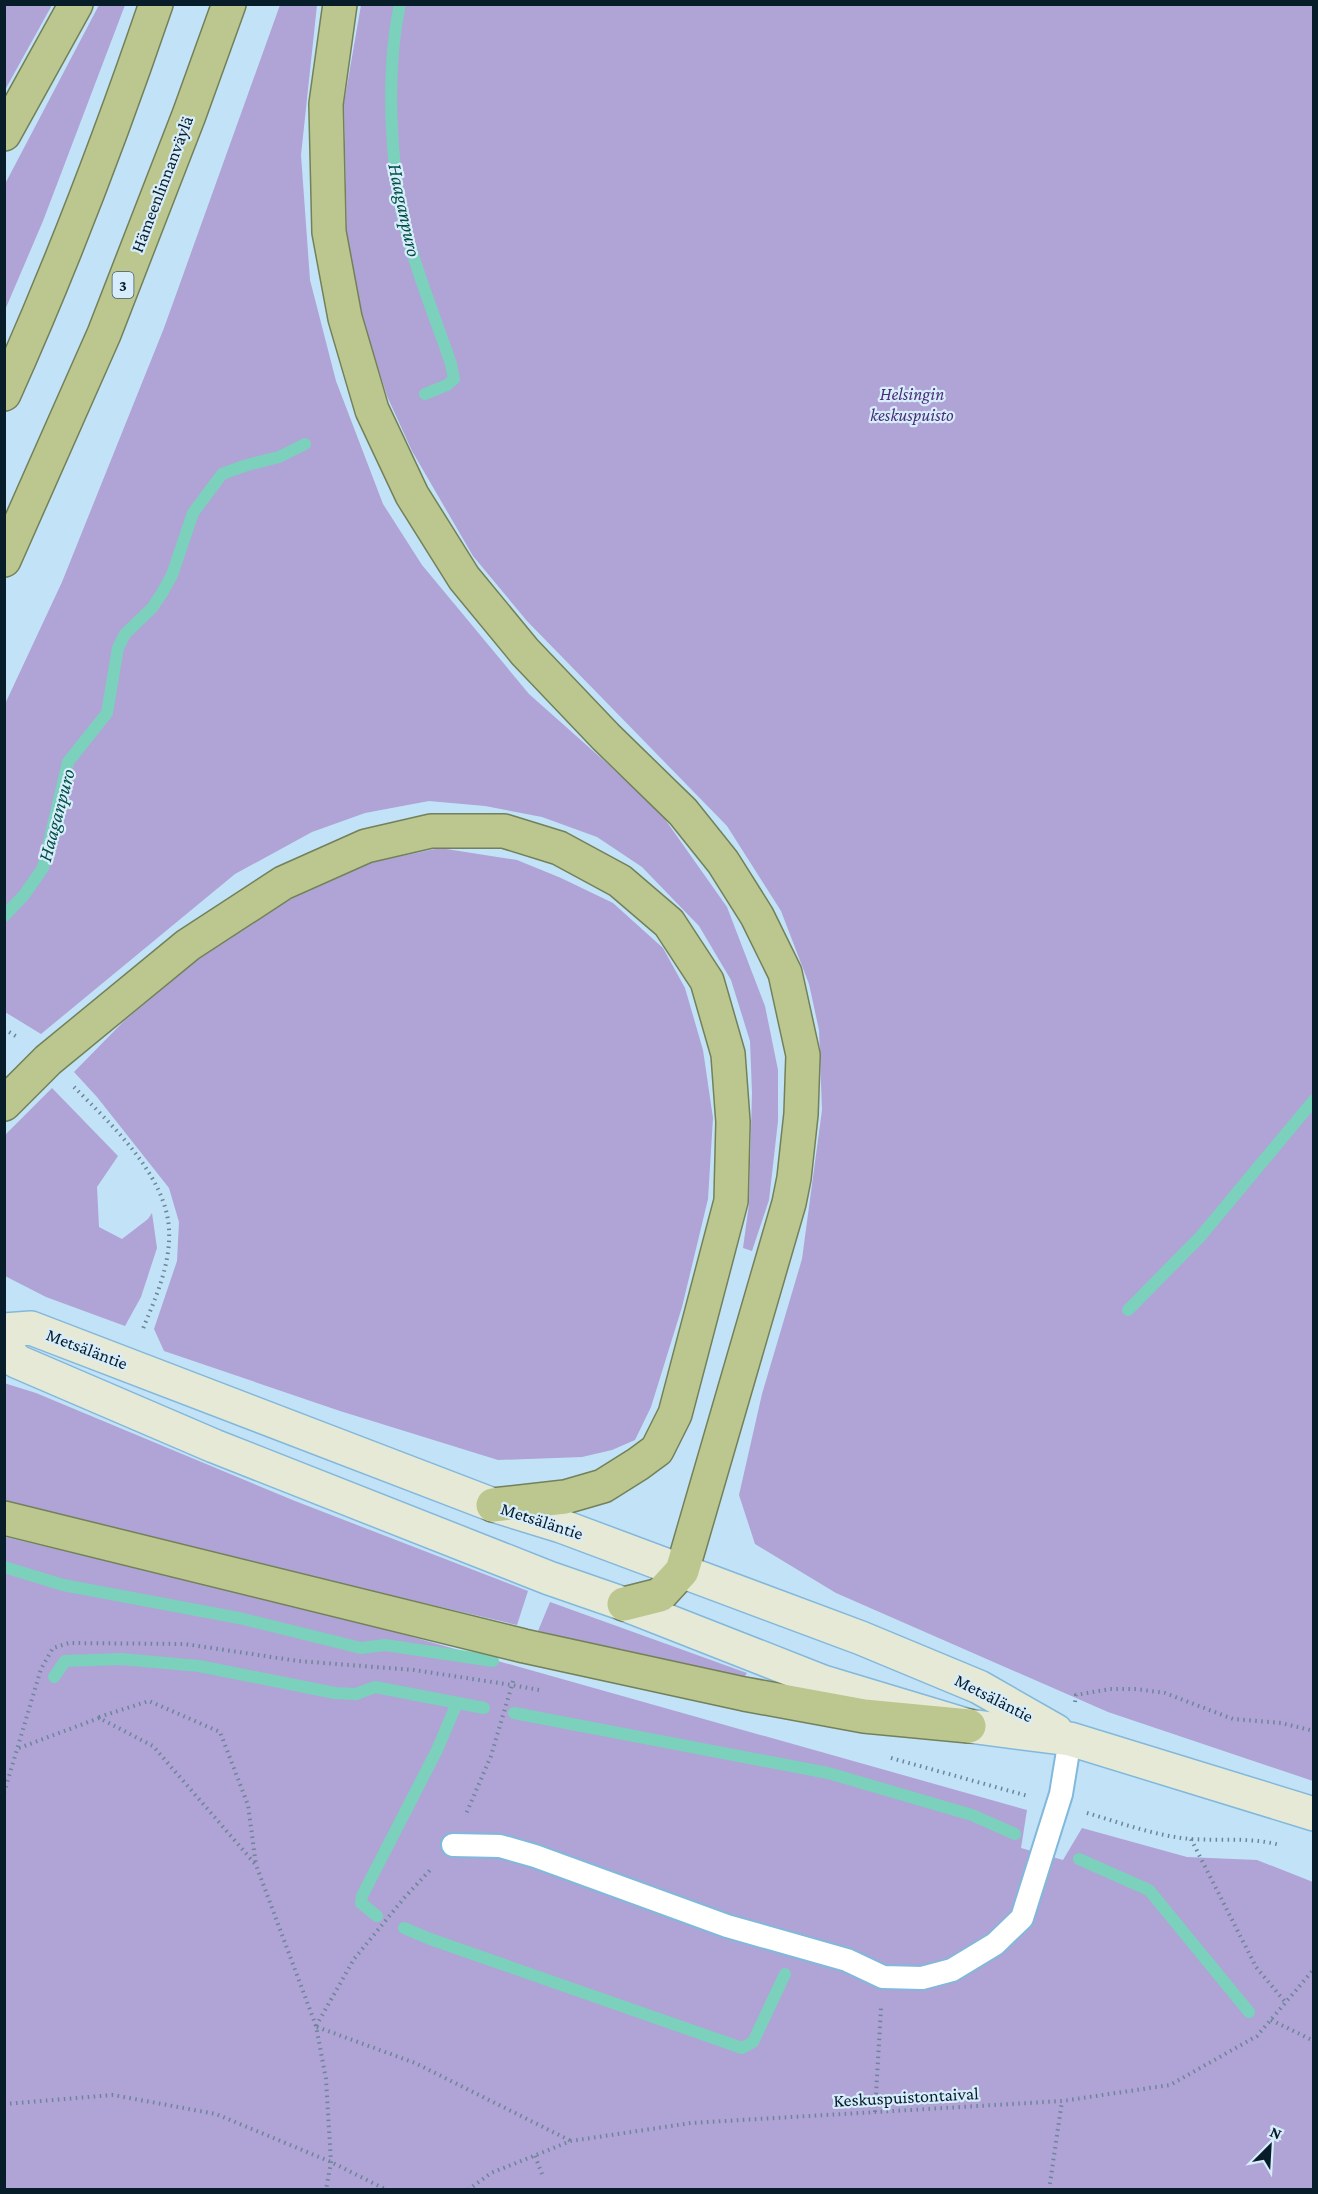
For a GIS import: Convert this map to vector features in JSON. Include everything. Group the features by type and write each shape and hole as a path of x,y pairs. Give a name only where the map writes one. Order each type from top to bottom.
{"highway":[{"path":"4,134 76,4"},
{"path":"4,394 44,306 127,88 156,4"},
{"name":"Hämeenlinnanväylä","path":"4,560 104,334 189,116 229,4"},
{"path":"340,4 326,104 329,232 345,318 377,420 412,495 464,578 525,652 606,737 683,812 723,862 758,916 785,973 802,1055 801,1114 794,1178 786,1214 682,1571 660,1595 624,1604"},
{"path":"4,1104 48,1060 188,945 283,883 366,846 431,831 504,831 559,848 620,882 669,923 707,981 728,1054 733,1122 731,1201 675,1414 657,1450 603,1486 565,1497 493,1505"},
{"path":"4,1518 524,1646 744,1694 864,1716 969,1726"}],"main road":[{"name":"Metsäläntie","path":"4,1330 31,1328 42,1331 493,1505 561,1526 861,1638 979,1687 1070,1739"},
{"name":"Metsäläntie","path":"4,1345 16,1361 214,1446 823,1682 969,1726 1070,1739 1314,1814"}],"lane":[{"path":"453,1845 500,1845 727,1926 847,1960 883,1977 922,1978 952,1970 995,1944 1022,1918 1061,1794 1070,1739"}],"path":[{"path":"4,1029 48,1060 137,1157 156,1186 165,1207 169,1230 167,1253 162,1279 139,1338"},
{"path":"4,1793 41,1669 52,1648 69,1643 185,1644 298,1661 414,1670 546,1691"},
{"path":"512,1685 524,1646"},
{"path":"1070,1739 1076,1695 1110,1689 1136,1689 1165,1693 1233,1719 1281,1723 1314,1731"},
{"path":"19,1748 149,1701 220,1732 248,1805 256,1865 316,2026 326,2079 331,2162 326,2190"},
{"path":"99,1718 153,1746 256,1865"},
{"path":"886,1757 1154,1832 1191,1839 1241,1838 1265,1841"},
{"path":"1191,1839 1257,1967 1286,2003"},
{"name":"Keskuspuistontaival","path":"468,2190 491,2173 571,2141 691,2123 1062,2101 1170,2085 1257,2036 1314,1969"},
{"path":"875,2112 883,1977"},
{"path":"1271,2020 1314,2041"},
{"path":"316,2026 415,2062 571,2141"},
{"path":"4,2104 113,2096 216,2114 331,2162 387,2190"},
{"path":"1049,2190 1062,2101"},
{"path":"535,2156 542,2174"}],"green space":[{"path":"4,5 52,5 5,90"},
{"path":"99,5 125,5 43,221 5,310 5,184"},
{"path":"280,5 317,5 301,155 310,280 336,381 383,504 422,565 529,694 662,815 727,907 765,1006 778,1070 778,1121 769,1200 752,1251 743,1248 749,1204 752,1093 750,1041 731,980 699,926 642,867 597,837 542,817 485,806 429,801 365,813 312,832 235,874 41,1034 5,1012 5,704 62,582 164,328"},
{"name":"Helsingin keskuspuisto","path":"361,5 1313,5 1313,1781 1108,1712 836,1593 755,1544 739,1495 762,1394 802,1259 822,1110 819,1030 809,984 781,911 727,826 527,621 473,556 412,451 387,396 361,314 347,234 344,103"},
{"path":"440,848 517,860 613,903 663,948 685,988 703,1050 713,1118 708,1199 682,1307 651,1407 635,1440 612,1450 582,1457 498,1460 340,1411 164,1351 154,1329 177,1261 179,1222 169,1188 97,1097 74,1072 124,1021 197,960 289,900 373,862"},
{"path":"52,1088 118,1156 97,1187 99,1227 122,1239 148,1219 152,1213 157,1248 141,1297 125,1326 46,1297 5,1276 5,1135"},
{"path":"4,1383 36,1393 295,1501 528,1591 517,1625 5,1505"},
{"path":"5,1537 324,1612 1027,1810 1021,1848 1063,1860 1082,1828 1187,1857 1257,1860 1313,1882 1313,2189 5,2190"},
{"path":"550,1602 747,1673 744,1678 643,1658 538,1631"}],"waterway":[{"name":"Haaganpuro","path":"400,4 395,31 391,92 397,186 409,242 451,364 454,379 447,385 425,394"},
{"name":"Haaganpuro","path":"4,916 24,895 43,868 68,762 107,713 118,648 125,634 152,608 162,593 172,575 193,513 222,474 279,457 305,444"},
{"path":"1128,1310 1200,1237 1314,1100"},
{"path":"4,1567 63,1585 239,1618 361,1648 385,1645 493,1661"},
{"path":"54,1677 65,1661 121,1659 199,1666 335,1693 356,1694 375,1687 484,1708"},
{"path":"377,1916 361,1903 362,1896 437,1750 457,1703"},
{"path":"514,1713 828,1773 972,1815 1015,1834"},
{"path":"1079,1859 1149,1890 1249,2012"},
{"path":"404,1928 742,2048 753,2042 785,1974"}]}
